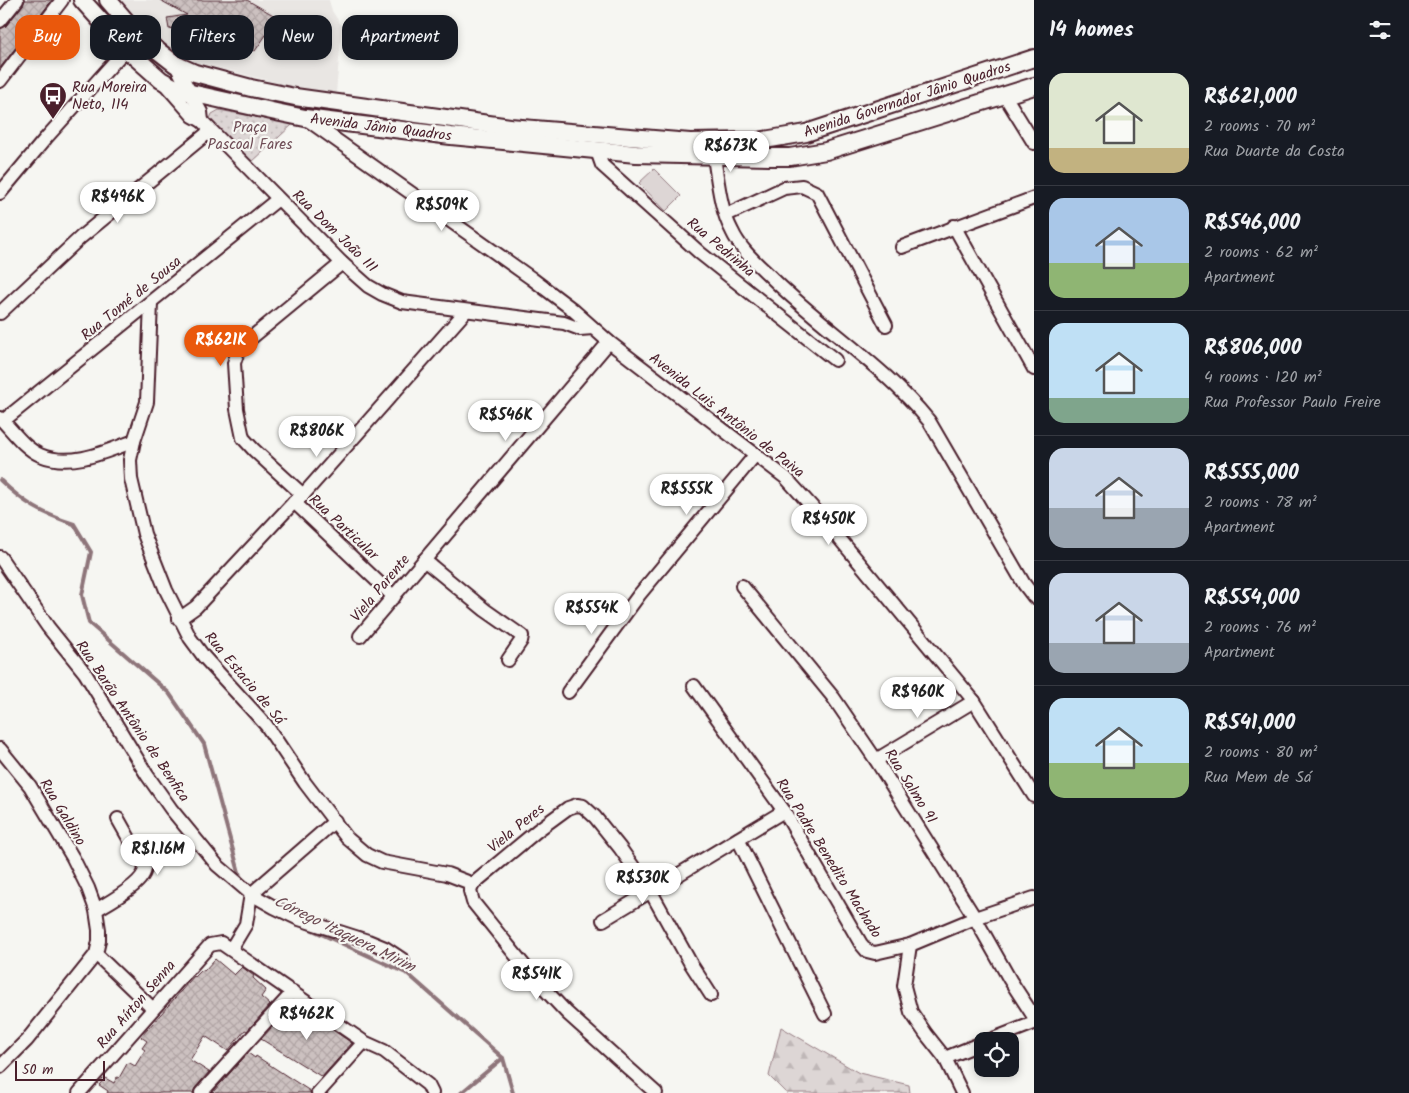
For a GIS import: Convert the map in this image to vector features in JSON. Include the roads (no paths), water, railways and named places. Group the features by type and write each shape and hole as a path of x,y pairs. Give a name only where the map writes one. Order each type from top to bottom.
{"main road":[{"name":"Avenida Jânio Quadros","path":"82,0 95,15"},
{"name":"Avenida Jânio Quadros","path":"108,0 139,36 175,64 217,79 294,97 510,127 690,149"},
{"name":"Avenida Governador Jânio Quadros","path":"690,149 799,135 841,123 1034,58"},
{"name":"Avenida Jânio Quadros","path":"138,60 161,80 191,93 305,118 597,151 690,149"},
{"name":"Avenida Governador Jânio Quadros","path":"690,149 714,157 769,157 804,155 826,151 1034,86"},
{"path":"799,135 804,155"}],"street":[{"path":"0,21 17,0"},
{"path":"0,82 62,0"},
{"path":"3,185 116,60"},
{"name":"Rua Dom João III","path":"175,64 201,112 206,126"},
{"name":"Rua Dom João III","path":"161,80 193,116 206,126 342,263 368,286 402,302 564,323 580,329 593,328"},
{"path":"1004,96 1034,143"},
{"name":"Avenida Luis Antônio de Paiva","path":"305,118 531,278 572,309 609,342 786,478 824,520 974,701 1032,789"},
{"path":"0,312 206,126"},
{"name":"Rua Pedrinha","path":"597,151 602,165 700,253 835,360"},
{"path":"714,157 726,215 732,232 746,253 801,306 868,360 917,406 929,421 1024,584 1034,597"},
{"path":"726,215 784,188 802,186 817,193 886,325"},
{"path":"902,246 1034,198"},
{"name":"Rua Tomé de Sousa","path":"2,419 151,303 278,199"},
{"path":"954,226 1034,369"},
{"name":"Rua Particular","path":"342,263 245,343 238,352 234,363 237,409 243,438 394,597"},
{"name":"Rua Estacio de Sá","path":"151,303 147,402 134,441 130,460 131,479 138,512 151,551 190,638 204,657 266,725 305,783 347,838 367,855 382,862 447,874 473,884"},
{"path":"180,619 196,608 466,311"},
{"name":"Viela Parente","path":"360,636 609,342"},
{"path":"2,419 26,445 39,454 58,460 79,459 134,441"},
{"path":"568,692 639,595 756,454"},
{"name":"Rua Barão Antônio de Benfica","path":"0,557 48,627 86,673 147,775 171,809 217,865 251,894 299,919 368,941 385,948 403,960"},
{"path":"424,560 485,610 522,636 522,640 508,660"},
{"name":"Rua Salmo 91","path":"742,586 833,697 876,760 975,918 1010,980 1034,1017"},
{"name":"Rua Padre Benedito Machado","path":"694,686 784,811 861,944 867,951 875,953 910,945 975,918 1034,898"},
{"path":"876,760 974,701"},
{"name":"Rua Galdino","path":"0,749 30,786 88,888 96,910 100,930 96,954"},
{"name":"Viela Peres","path":"473,884 538,830 568,808 577,805 583,806 595,817 652,892"},
{"path":"604,920 784,811"},
{"path":"96,910 129,889 145,872 118,819"},
{"path":"335,821 251,894 246,924 226,946 364,1042 384,1051 428,1085 432,1093"},
{"path":"738,839 825,1014"},
{"path":"473,884 470,891 473,902 536,980 567,1013 656,1093"},
{"path":"652,892 691,964 711,995"},
{"name":"Rua Aírton Senna","path":"79,1093 210,945 226,946"},
{"path":"910,945 904,986 906,998 911,1012 946,1058 962,1093"},
{"path":"0,1067 27,1040 96,954 153,1009"},
{"path":"201,1093 293,992"},
{"path":"1011,1032 1034,1023"},
{"path":"318,1093 364,1042"},
{"path":"946,1058 974,1046"}],"waterway":[{"name":"Córrego Itaquera Mirim","path":"0,480 34,507 74,524 91,552 82,595 89,623 169,693 204,744 240,876 243,880"},
{"name":"Córrego Itaquera Mirim","path":"306,927 408,974 503,1058 513,1093"},
{"path":"461,1093 503,1058"}],"place":[{"name":"Rua Moreira Neto, 114","path":"53,120"}],"park label":[{"name":"Praça Pascoal Fares","path":"250,136"}]}
